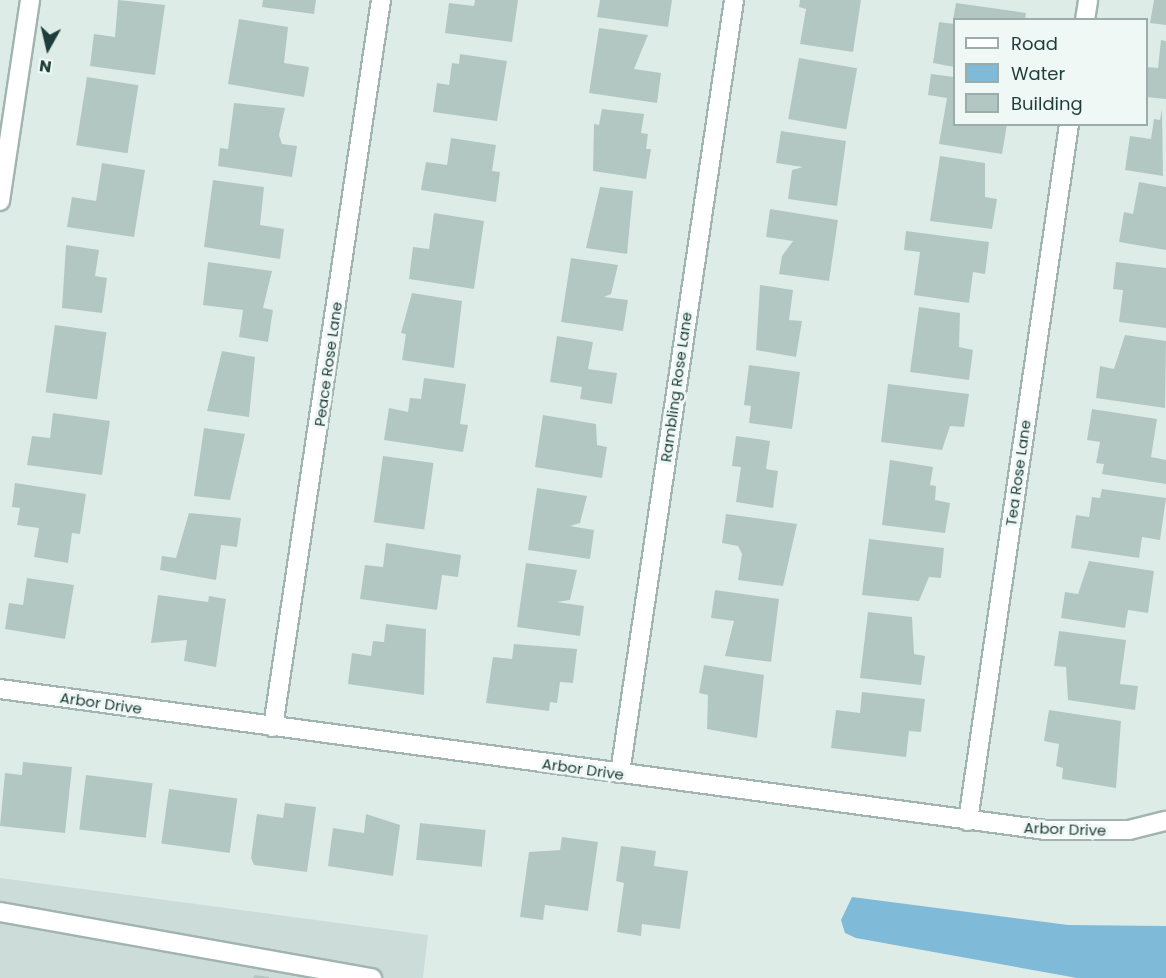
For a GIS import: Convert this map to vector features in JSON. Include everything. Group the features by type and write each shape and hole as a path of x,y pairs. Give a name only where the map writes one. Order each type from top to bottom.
{"street":[{"path":"0,201 30,0"},
{"name":"Peace Rose Lane","path":"273,727 381,0"},
{"name":"Rambling Rose Lane","path":"620,774 734,0"},
{"path":"1085,18 1088,0"},
{"name":"Tea Rose Lane","path":"968,821 1069,126"},
{"name":"Arbor Drive","path":"0,689 968,821 1092,832 1166,821"},
{"path":"0,912 372,978"}],"shaded area":[{"path":"0,878 428,935 423,978 0,978"}],"water":[{"path":"852,897 1068,925 1166,926 1166,978 1077,978 856,938 845,933 841,920"}],"building":[{"path":"118,0 165,5 155,75 90,66 94,34 115,37"},
{"path":"263,0 316,0 314,14 262,7"},
{"path":"475,0 518,0 512,42 445,33 449,3 474,6"},
{"path":"600,0 672,0 668,27 597,17"},
{"path":"800,0 861,0 853,52 800,44 806,9 799,7"},
{"path":"1154,0 1166,0 1166,25 1150,23"},
{"path":"956,3 1026,13 1025,18 953,18"},
{"path":"239,19 288,27 284,63 309,67 304,97 228,84"},
{"path":"939,22 953,24 953,67 933,63"},
{"path":"599,28 648,35 634,69 661,73 657,103 589,93"},
{"path":"1161,40 1166,41 1166,99 1148,97 1148,67 1158,68"},
{"path":"460,54 507,61 497,121 433,112 437,83 449,85 452,63 459,64"},
{"path":"799,58 857,68 846,129 788,119"},
{"path":"931,74 953,77 953,126 1007,126 1002,154 939,144 947,98 928,95"},
{"path":"87,77 138,85 128,153 76,145"},
{"path":"234,103 285,108 279,135 282,144 297,146 292,177 218,166 220,148 228,149"},
{"path":"602,109 644,114 641,133 648,134 646,149 651,149 646,179 593,171 594,124 599,125"},
{"path":"1162,109 1163,176 1125,170 1130,136 1151,139 1154,119 1160,120"},
{"path":"781,131 846,141 837,206 788,199 792,170 803,167 776,163"},
{"path":"451,138 496,145 492,171 500,172 496,202 421,190 426,162 447,165"},
{"path":"940,156 985,163 985,197 997,199 992,229 930,221"},
{"path":"102,163 145,170 134,237 67,227 72,197 96,201"},
{"path":"213,180 264,187 260,225 284,229 280,259 204,247"},
{"path":"1139,182 1166,187 1166,250 1119,242 1124,212 1133,214"},
{"path":"600,187 633,191 627,254 586,248"},
{"path":"770,209 838,220 829,281 779,274 782,256 793,241 766,237"},
{"path":"434,213 484,221 474,289 409,279 413,247 429,249"},
{"path":"906,231 989,242 985,274 973,272 969,303 914,295 920,252 904,250"},
{"path":"66,245 99,250 95,276 107,278 102,313 62,308"},
{"path":"571,258 618,265 611,294 604,297 628,300 623,331 561,322"},
{"path":"208,262 272,271 263,308 273,310 268,342 239,337 243,310 203,305"},
{"path":"1116,262 1166,268 1166,328 1119,322 1123,290 1113,289"},
{"path":"760,285 793,290 789,320 802,321 796,357 756,350"},
{"path":"412,293 462,301 454,368 402,360 406,334 401,333"},
{"path":"919,307 960,313 959,347 973,350 969,380 910,372"},
{"path":"55,325 106,332 97,400 46,392"},
{"path":"1125,335 1166,341 1165,408 1096,398 1100,366 1114,369"},
{"path":"557,336 593,342 588,369 617,373 612,404 580,399 582,387 550,382"},
{"path":"222,351 255,357 249,417 207,411"},
{"path":"749,365 800,372 792,429 749,423 751,406 744,405"},
{"path":"424,378 466,384 460,424 468,425 463,452 384,440 389,408 408,412 410,398 421,399"},
{"path":"888,384 969,394 964,427 950,426 942,450 881,442"},
{"path":"1092,409 1157,419 1151,457 1166,460 1166,484 1102,474 1104,464 1096,463 1100,442 1087,440"},
{"path":"53,413 110,421 102,475 27,465 32,436 50,438"},
{"path":"543,415 596,424 597,445 607,447 602,478 535,467"},
{"path":"204,428 245,434 230,500 194,496"},
{"path":"736,436 770,441 766,469 778,471 773,508 736,502 741,467 732,466"},
{"path":"383,456 434,463 424,529 374,522"},
{"path":"890,460 933,467 930,485 936,486 935,500 950,503 945,533 882,525"},
{"path":"15,483 86,494 80,534 72,533 68,563 34,557 39,528 17,525 20,508 12,507"},
{"path":"537,488 587,496 580,523 570,526 594,530 590,559 528,550"},
{"path":"1102,489 1166,498 1160,540 1142,537 1139,558 1071,548 1076,515 1089,517 1092,497 1100,498"},
{"path":"189,513 241,518 237,547 221,545 216,580 160,570 162,556 176,558"},
{"path":"726,514 797,524 783,586 738,580 742,554 738,546 722,543"},
{"path":"869,539 944,548 941,578 929,577 919,601 862,595"},
{"path":"386,543 461,555 458,577 442,575 437,610 360,599 365,565 383,567"},
{"path":"1089,561 1154,571 1148,613 1128,610 1125,628 1061,618 1065,592 1078,594"},
{"path":"526,563 577,570 570,600 557,602 584,606 580,636 517,627"},
{"path":"27,578 74,585 65,639 5,629 9,603 23,605"},
{"path":"715,590 779,599 771,662 725,656 734,621 711,618"},
{"path":"158,595 208,602 209,596 226,599 216,667 184,661 187,640 151,643"},
{"path":"868,612 912,617 914,654 925,656 921,685 860,678"},
{"path":"386,624 426,629 424,695 348,684 352,653 371,656 373,641 384,642"},
{"path":"1059,631 1126,640 1120,684 1138,686 1135,710 1068,700 1066,667 1054,666"},
{"path":"514,644 577,649 573,683 560,682 557,703 550,702 549,711 486,703 493,657 512,659"},
{"path":"704,665 764,675 757,738 707,729 708,695 699,693"},
{"path":"862,692 925,699 921,732 909,731 906,757 831,748 836,710 860,713"},
{"path":"1049,710 1121,721 1116,788 1062,779 1063,768 1056,766 1059,744 1044,741"},
{"path":"23,762 72,767 65,833 0,826 5,773 22,775"},
{"path":"86,775 153,783 146,838 79,830"},
{"path":"169,789 237,799 230,853 161,843"},
{"path":"285,803 316,807 307,872 254,865 251,858 257,814 283,818"},
{"path":"366,814 400,825 393,876 328,866 333,828 364,833"},
{"path":"420,823 486,830 482,867 416,860"},
{"path":"562,837 598,842 588,911 545,905 543,920 520,917 529,852 560,850"},
{"path":"621,846 656,851 654,866 688,871 680,929 642,924 641,936 617,932 624,883 616,881"},
{"path":"255,975 269,977 269,978 253,978"}]}
